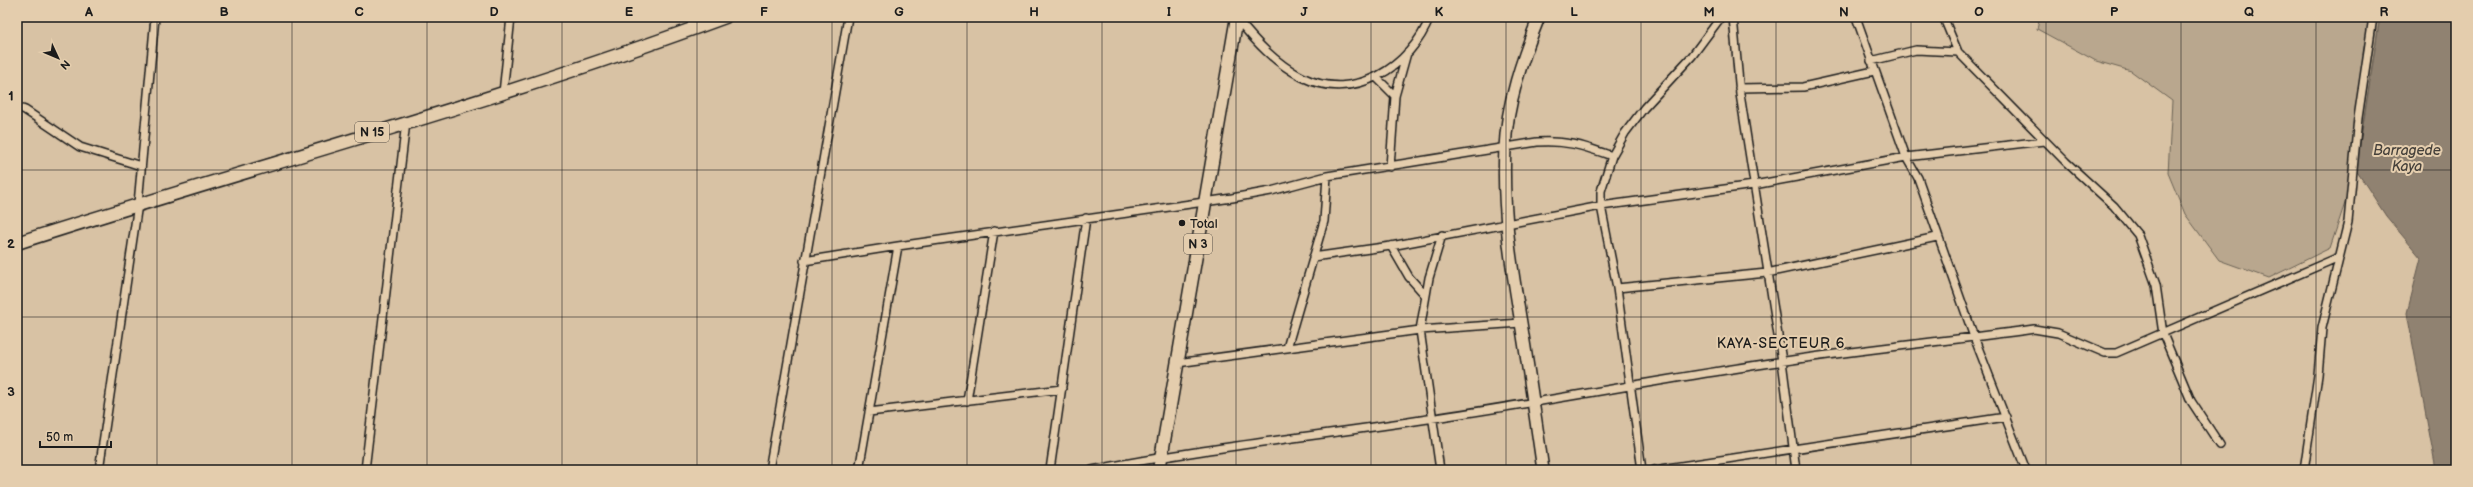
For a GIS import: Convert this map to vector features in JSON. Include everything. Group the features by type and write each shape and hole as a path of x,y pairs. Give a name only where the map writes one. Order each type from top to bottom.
{"main road":[{"name":"N 15","path":"17,243 138,204 503,93 691,30 725,17"},
{"path":"1539,17 1521,60 1505,147 1503,200 1505,223 1543,470"},
{"name":"N 3","path":"1159,470 1237,18"}],"street":[{"path":"99,470 138,204 155,17"},
{"path":"503,93 511,17"},
{"path":"691,30 692,17"},
{"path":"768,470 848,17"},
{"path":"1237,18 1262,49 1283,65 1313,82 1330,85 1344,85 1377,78 1407,53 1420,37 1430,17"},
{"path":"1642,470 1617,288 1601,206 1603,180 1612,156 1644,108 1692,56 1721,17"},
{"path":"1733,17 1739,88 1782,361 1791,448 1796,470"},
{"path":"1856,17 1874,71 1906,157 1918,178 1937,237 2026,470"},
{"path":"2304,470 2318,375 2322,328 2348,222 2358,118 2373,17"},
{"path":"1945,21 1958,52 2044,141 2114,206 2138,236 2156,285 2163,334 2191,401 2220,445"},
{"path":"1871,61 1916,50 1958,52"},
{"path":"1390,167 1395,96 1407,53"},
{"path":"1739,88 1803,87 1874,71"},
{"path":"1377,78 1395,96"},
{"path":"17,107 25,110 80,147 141,166"},
{"path":"365,470 406,122"},
{"path":"804,261 1271,191 1327,176 1390,167 1505,147 1563,141 1577,143 1612,156"},
{"path":"1313,257 1391,246 1505,223 1601,206 1754,185 1906,157 2044,141"},
{"path":"1286,348 1324,221 1327,176"},
{"path":"1050,470 1086,218"},
{"path":"966,400 994,232"},
{"path":"1440,470 1420,330 1425,295 1442,235"},
{"path":"1617,288 1767,273 1937,237"},
{"path":"859,470 898,246"},
{"path":"1391,246 1409,277 1425,295"},
{"path":"1092,470 1161,456 1273,442 1432,419 1533,403 1629,384 1782,361 2034,329 2058,333 2105,353 2116,353 2339,257"},
{"path":"1177,363 1420,330 1521,323"},
{"path":"869,412 1062,389"},
{"path":"1654,470 1791,448 2006,417"}],"shaded area":[{"path":"2040,17 2380,17 2356,170 2330,248 2269,278 2219,260 2185,214 2168,173 2172,101 2131,71 2096,61 2037,29"}],"water":[{"name":"Barragede Kaya","path":"2380,17 2456,17 2456,467 2436,469 2407,313 2421,258 2386,216 2356,170"}],"place":[{"name":"Total","path":"1182,223"}],"district":[{"name":"KAYA-SECTEUR 6","path":"1781,343"}]}
